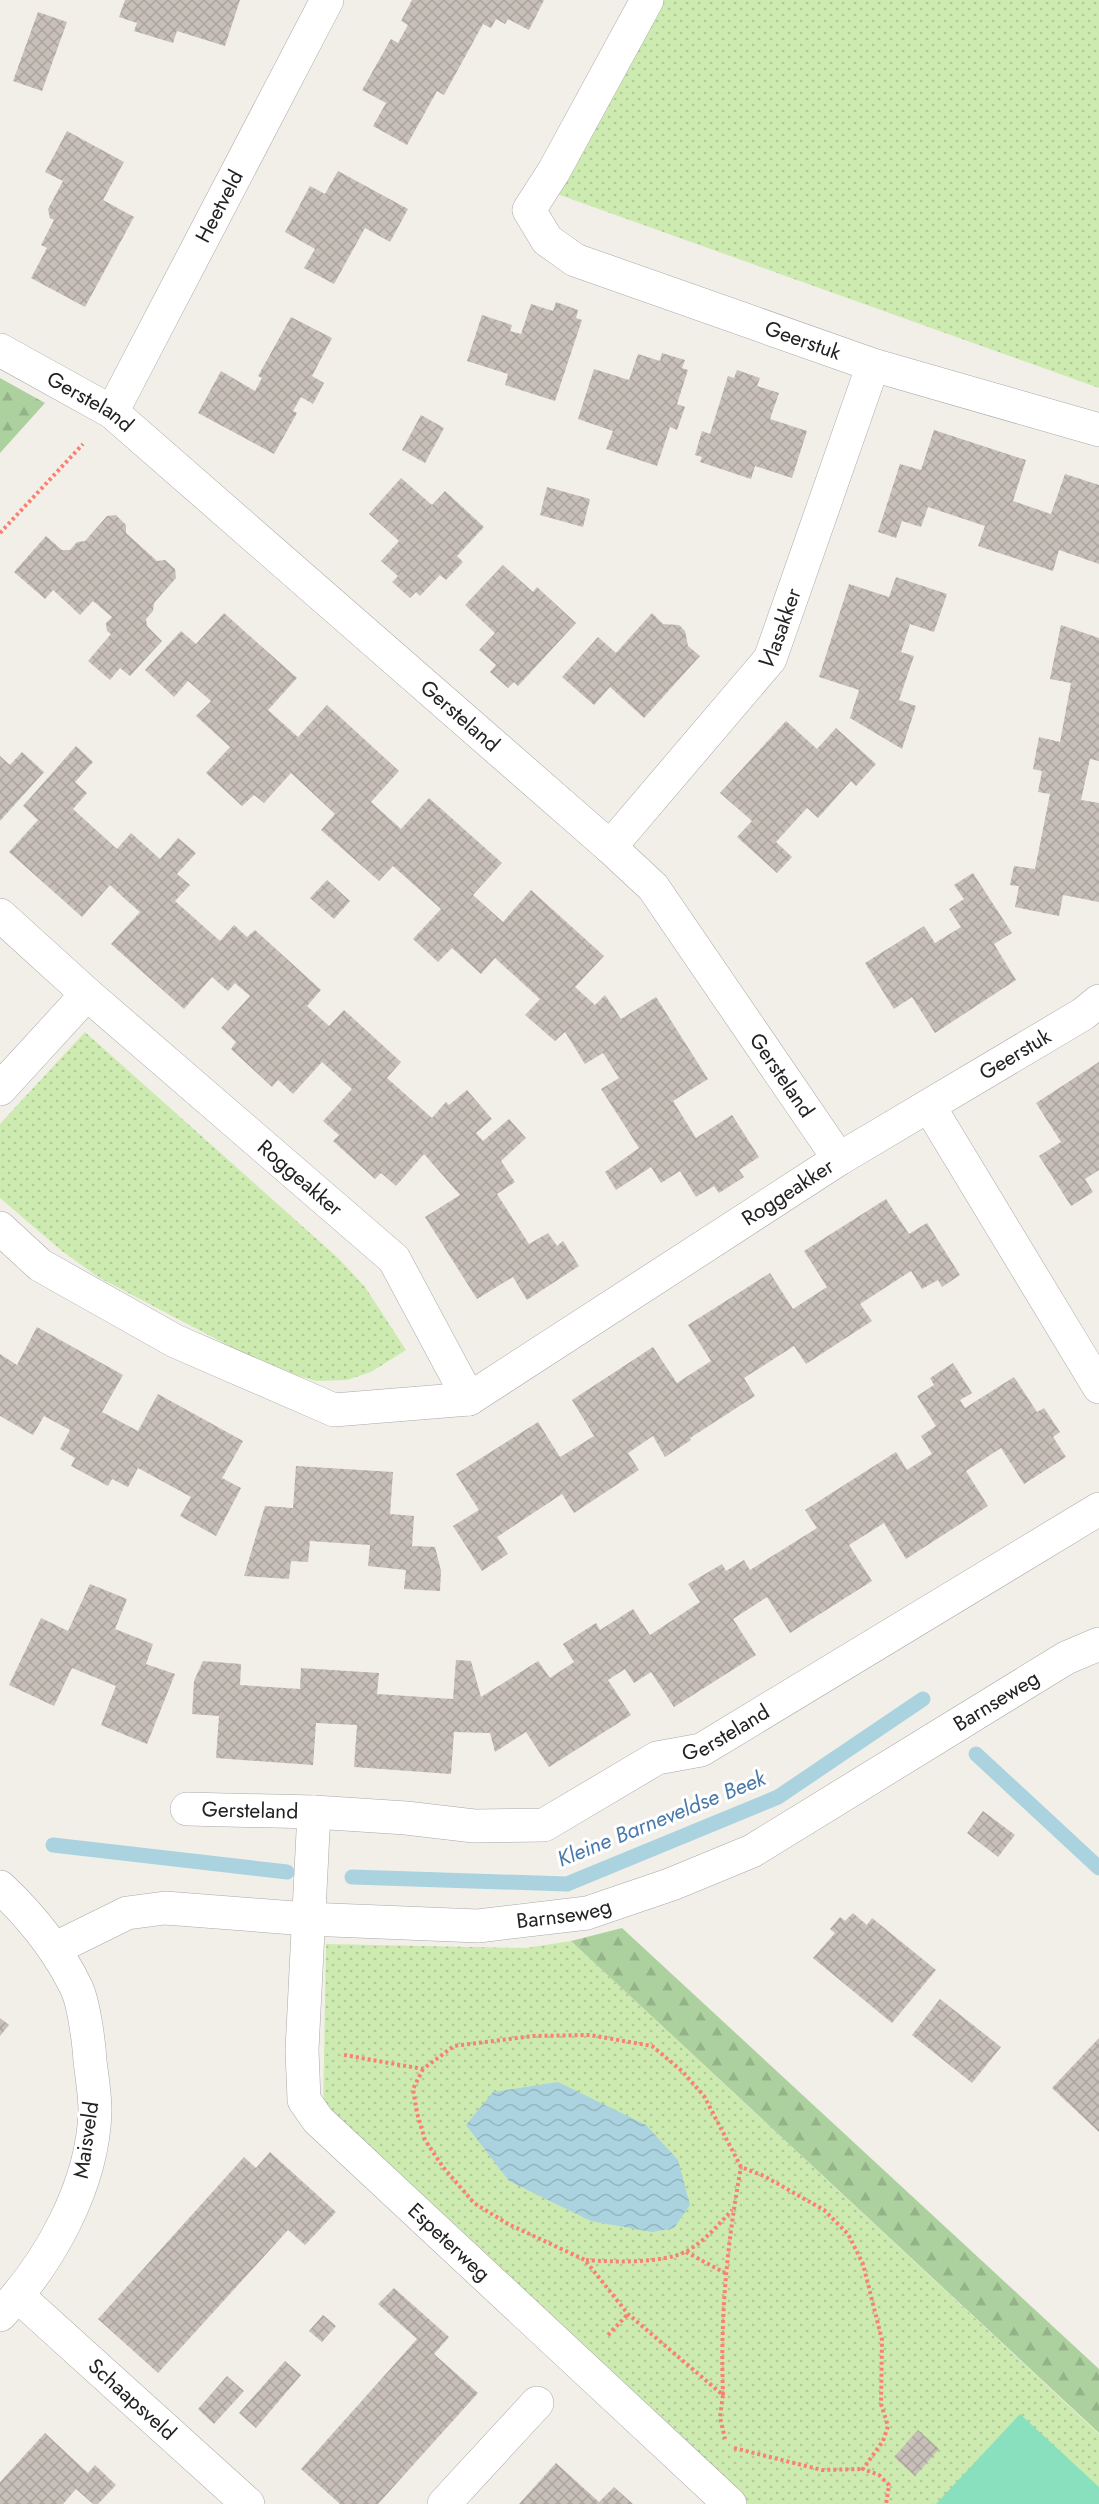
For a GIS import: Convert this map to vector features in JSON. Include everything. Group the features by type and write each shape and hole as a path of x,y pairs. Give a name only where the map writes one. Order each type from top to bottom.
{"street":[{"name":"Heetveld","path":"112,412 327,0"},
{"name":"Geerstuk","path":"647,0 554,171 529,210 547,240 575,260 873,365 1099,430"},
{"name":"Gersteland","path":"0,350 112,412 653,887 839,1159"},
{"name":"Vlasakker","path":"610,847 770,659 873,365"},
{"name":"Roggeakker","path":"0,915 87,994 394,1259 469,1399"},
{"path":"0,1089 87,994"},
{"name":"Geerstuk","path":"929,1106 1083,1014 1099,1001"},
{"name":"Roggeakker","path":"0,1228 40,1265 175,1341 334,1410 469,1399 839,1159 929,1106"},
{"path":"929,1106 1099,1387"},
{"name":"Gersteland","path":"187,1809 314,1812 406,1818 474,1826 544,1825 657,1758 701,1750 1099,1509"},
{"name":"Barnseweg","path":"54,1949 127,1913 165,1908 307,1919 478,1926 587,1913 672,1884 752,1851 1066,1658 1099,1644"},
{"name":"Gersteland","path":"307,1919 314,1812"},
{"path":"0,1887 29,1914 54,1949"},
{"name":"Espeterweg","path":"307,1919 302,2050 304,2100 318,2120 730,2504"},
{"name":"Maisveld","path":"9,2305 66,2221 86,2170 94,2111 89,2047 78,1991 54,1949"},
{"name":"Schaapsveld","path":"9,2305 248,2504"},
{"path":"444,2504 537,2403"}],"path":[{"path":"0,533 112,412"},
{"path":"733,2209 710,2234 686,2252 623,2262 585,2260 508,2224 474,2204 443,2167 425,2140 413,2089 423,2069 454,2046 533,2036 590,2035 652,2046 682,2072 704,2096 741,2167 724,2273 721,2338 723,2396 720,2417 724,2437 732,2448 822,2470 862,2469 879,2475 889,2485 886,2504"},
{"path":"302,2050 370,2058 423,2069"},
{"path":"741,2167 764,2176 824,2210 848,2234 863,2264 882,2340 881,2404 888,2426 883,2441 862,2469"},
{"path":"686,2252 724,2273"},
{"path":"585,2260 628,2314 723,2396"}],"green space":[{"path":"657,0 1099,0 1099,388 557,194"},
{"path":"0,378 45,403 0,453"},
{"path":"85,1032 339,1259 365,1287 406,1350 371,1372 347,1380 316,1381 271,1368 98,1277 62,1251 0,1198 0,1124"},
{"path":"622,1928 1099,2369 1099,2433 571,1941"},
{"path":"571,1941 1099,2434 1099,2504 746,2504 323,2116 326,1944 526,1948"},
{"path":"1020,2414 1099,2487 1099,2504 936,2504"}],"water":[{"path":"558,2082 646,2125 678,2160 690,2205 674,2228 652,2232 591,2221 509,2181 466,2125 493,2092"}],"building":[{"path":"125,0 240,0 225,46 177,31 173,43 134,31 137,23 119,17"},
{"path":"412,0 544,0 529,30 508,19 505,24 496,19 491,28 483,24 444,95 437,91 407,145 373,126 386,103 362,90 391,39 398,43 408,25 401,21"},
{"path":"38,12 67,22 42,91 13,81"},
{"path":"67,131 124,162 103,200 134,217 85,307 31,278 47,248 41,245 54,220 50,218 48,209 63,181 45,172"},
{"path":"338,171 408,209 390,242 365,228 334,284 304,268 315,249 285,232 310,186 325,194"},
{"path":"556,302 578,310 576,318 582,320 555,401 505,385 508,374 467,361 482,315 512,325 510,331 521,334 531,304 553,311"},
{"path":"291,317 332,338 312,376 324,383 313,404 301,397 293,411 297,413 274,454 198,413 221,371 255,391 262,378 258,376"},
{"path":"662,353 685,360 682,368 688,370 677,404 685,407 677,430 670,427 657,466 606,449 613,431 578,419 594,369 629,380 638,354 660,361"},
{"path":"737,370 760,378 757,386 779,393 770,419 807,431 792,478 755,466 751,479 700,462 702,457 695,455 702,431 710,434 728,376 734,378"},
{"path":"421,415 444,428 425,463 402,450"},
{"path":"934,430 1026,460 1013,501 1051,514 1065,474 1099,485 1099,564 1059,550 1053,571 978,546 985,526 928,507 921,527 902,521 896,538 878,532 900,464 921,470"},
{"path":"401,478 432,505 445,491 484,527 457,556 463,562 446,580 440,575 420,596 416,592 410,598 392,582 398,576 381,561 399,541 369,514"},
{"path":"547,487 590,499 583,527 540,515"},
{"path":"116,515 126,525 126,533 157,561 165,560 175,569 176,578 154,603 153,611 146,619 147,626 162,641 130,676 120,668 110,680 88,661 111,634 107,631 106,623 112,617 93,601 80,615 53,590 45,599 14,572 46,536 62,550 70,550 77,542 85,541 107,516"},
{"path":"503,565 533,592 537,587 576,623 518,686 514,682 508,688 490,672 496,665 479,650 495,633 465,605"},
{"path":"896,577 947,594 934,632 910,624 901,652 914,656 899,700 916,706 902,749 850,718 859,690 819,677 849,584 889,597"},
{"path":"224,613 297,678 268,710 298,737 327,705 399,771 371,802 401,829 429,798 502,863 473,895 503,922 531,890 604,956 575,987 595,1005 605,995 621,1019 656,997 708,1079 673,1101 696,1138 732,1115 759,1157 739,1170 744,1177 719,1193 714,1186 696,1197 680,1171 661,1183 651,1167 616,1190 605,1172 639,1148 601,1089 619,1078 603,1053 585,1064 565,1032 555,1041 525,1015 540,999 495,958 481,974 452,948 438,962 413,939 441,909 393,866 379,881 321,830 335,814 291,773 264,803 254,795 242,806 206,773 230,747 196,716 211,701 188,681 174,697 145,670 181,631 196,644"},
{"path":"652,613 663,624 679,625 685,631 688,646 700,656 644,718 610,687 594,705 562,677 598,637 616,653"},
{"path":"1061,625 1099,638 1099,761 1090,759 1081,800 1099,803 1099,902 1063,895 1059,916 1015,907 1019,886 1010,885 1014,866 1035,869 1050,794 1038,792 1042,771 1033,769 1039,737 1060,742 1071,683 1050,679"},
{"path":"786,721 817,749 836,728 876,764 856,786 851,781 818,818 807,808 776,842 792,857 777,873 737,837 752,821 720,793"},
{"path":"76,746 93,762 75,782 87,793 73,809 117,849 131,833 160,859 178,838 196,853 177,874 190,885 175,901 220,941 234,925 247,937 255,930 321,990 307,1006 329,1026 344,1010 401,1062 387,1078 432,1118 446,1102 449,1105 467,1090 492,1119 476,1133 483,1141 509,1119 526,1138 501,1161 515,1182 497,1194 529,1244 548,1233 557,1246 563,1241 579,1266 527,1300 513,1277 477,1299 425,1217 460,1195 424,1154 396,1186 381,1173 375,1179 333,1141 339,1135 323,1121 352,1089 322,1062 293,1094 278,1080 272,1087 231,1049 236,1042 221,1028 250,996 235,983 228,991 212,977 184,1009 111,944 140,912 110,885 82,917 9,852 38,820 23,806"},
{"path":"22,752 44,772 0,821 0,756 10,765"},
{"path":"973,873 1012,933 994,944 1016,980 935,1033 912,997 894,1009 865,963 924,926 935,943 961,927 949,909 964,899 954,885"},
{"path":"327,880 350,901 334,919 310,898"},
{"path":"1099,1062 1099,1170 1085,1179 1093,1192 1071,1206 1039,1156 1061,1142 1036,1103"},
{"path":"886,1199 909,1234 927,1223 960,1275 942,1287 938,1280 922,1289 911,1271 860,1304 872,1321 806,1364 794,1346 744,1378 755,1396 665,1457 653,1436 628,1453 639,1470 574,1513 562,1494 497,1537 508,1554 482,1571 453,1526 479,1510 456,1474 538,1422 560,1457 594,1436 572,1400 653,1347 677,1383 711,1361 688,1325 770,1273 793,1309 827,1287 804,1251"},
{"path":"37,1327 123,1375 102,1412 138,1431 158,1394 243,1441 222,1478 241,1488 216,1536 180,1516 191,1497 138,1468 128,1487 112,1479 108,1486 71,1466 75,1458 60,1449 70,1430 44,1416 33,1435 0,1416 0,1354 17,1365"},
{"path":"953,1363 972,1393 960,1400 965,1408 1014,1377 1037,1412 1044,1408 1060,1432 1053,1437 1066,1457 1024,1484 1001,1448 966,1471 988,1506 906,1559 884,1523 849,1545 872,1581 790,1633 767,1597 733,1619 756,1655 674,1707 651,1672 634,1683 625,1669 608,1680 631,1715 549,1767 526,1732 495,1752 490,1733 454,1732 451,1774 354,1767 357,1725 316,1723 313,1765 216,1758 219,1716 192,1714 194,1681 203,1661 241,1664 240,1685 300,1689 301,1668 379,1673 377,1694 453,1699 456,1660 471,1661 481,1697 538,1661 550,1678 574,1662 563,1644 596,1623 600,1630 633,1609 650,1635 700,1602 688,1584 722,1564 726,1571 744,1560 750,1570 817,1528 805,1510 896,1452 907,1470 932,1454 921,1436 936,1426 917,1396 934,1385 930,1378"},
{"path":"296,1466 393,1472 390,1514 414,1516 412,1546 435,1547 441,1571 440,1591 404,1589 406,1570 368,1566 370,1545 310,1541 308,1562 291,1561 289,1579 244,1576 265,1506 293,1508"},
{"path":"90,1584 127,1599 115,1629 153,1644 146,1664 175,1674 147,1744 101,1725 116,1686 72,1668 54,1706 9,1685 41,1618 68,1631"},
{"path":"983,1811 1015,1835 998,1857 967,1833"},
{"path":"853,1913 867,1925 872,1918 936,1970 892,2023 813,1958 835,1933 830,1929 840,1917 845,1921"},
{"path":"940,1999 1001,2047 972,2083 912,2035"},
{"path":"0,2018 9,2025 0,2036"},
{"path":"1099,2038 1099,2132 1052,2088"},
{"path":"270,2152 336,2212 305,2245 288,2230 158,2373 98,2319 244,2157 256,2168"},
{"path":"394,2288 449,2337 434,2354 478,2393 378,2504 340,2504 301,2469 417,2339 378,2304"},
{"path":"323,2315 336,2326 322,2342 309,2331"},
{"path":"285,2361 301,2375 256,2428 239,2413"},
{"path":"227,2376 244,2391 214,2424 198,2409"},
{"path":"918,2430 939,2449 915,2476 894,2457"},
{"path":"45,2433 88,2473 95,2465 116,2485 98,2504 93,2504 76,2489 63,2504 0,2504 0,2482"},
{"path":"556,2463 599,2502 614,2487 633,2504 519,2504"}],"waterway":[{"name":"Kleine Barneveldse Beek","path":"352,1877 567,1884 778,1797 923,1699"},
{"name":"Kleine Barneveldse Beek","path":"976,1754 1099,1868"},
{"name":"Kleine Barneveldse Beek","path":"53,1845 287,1872"}]}
